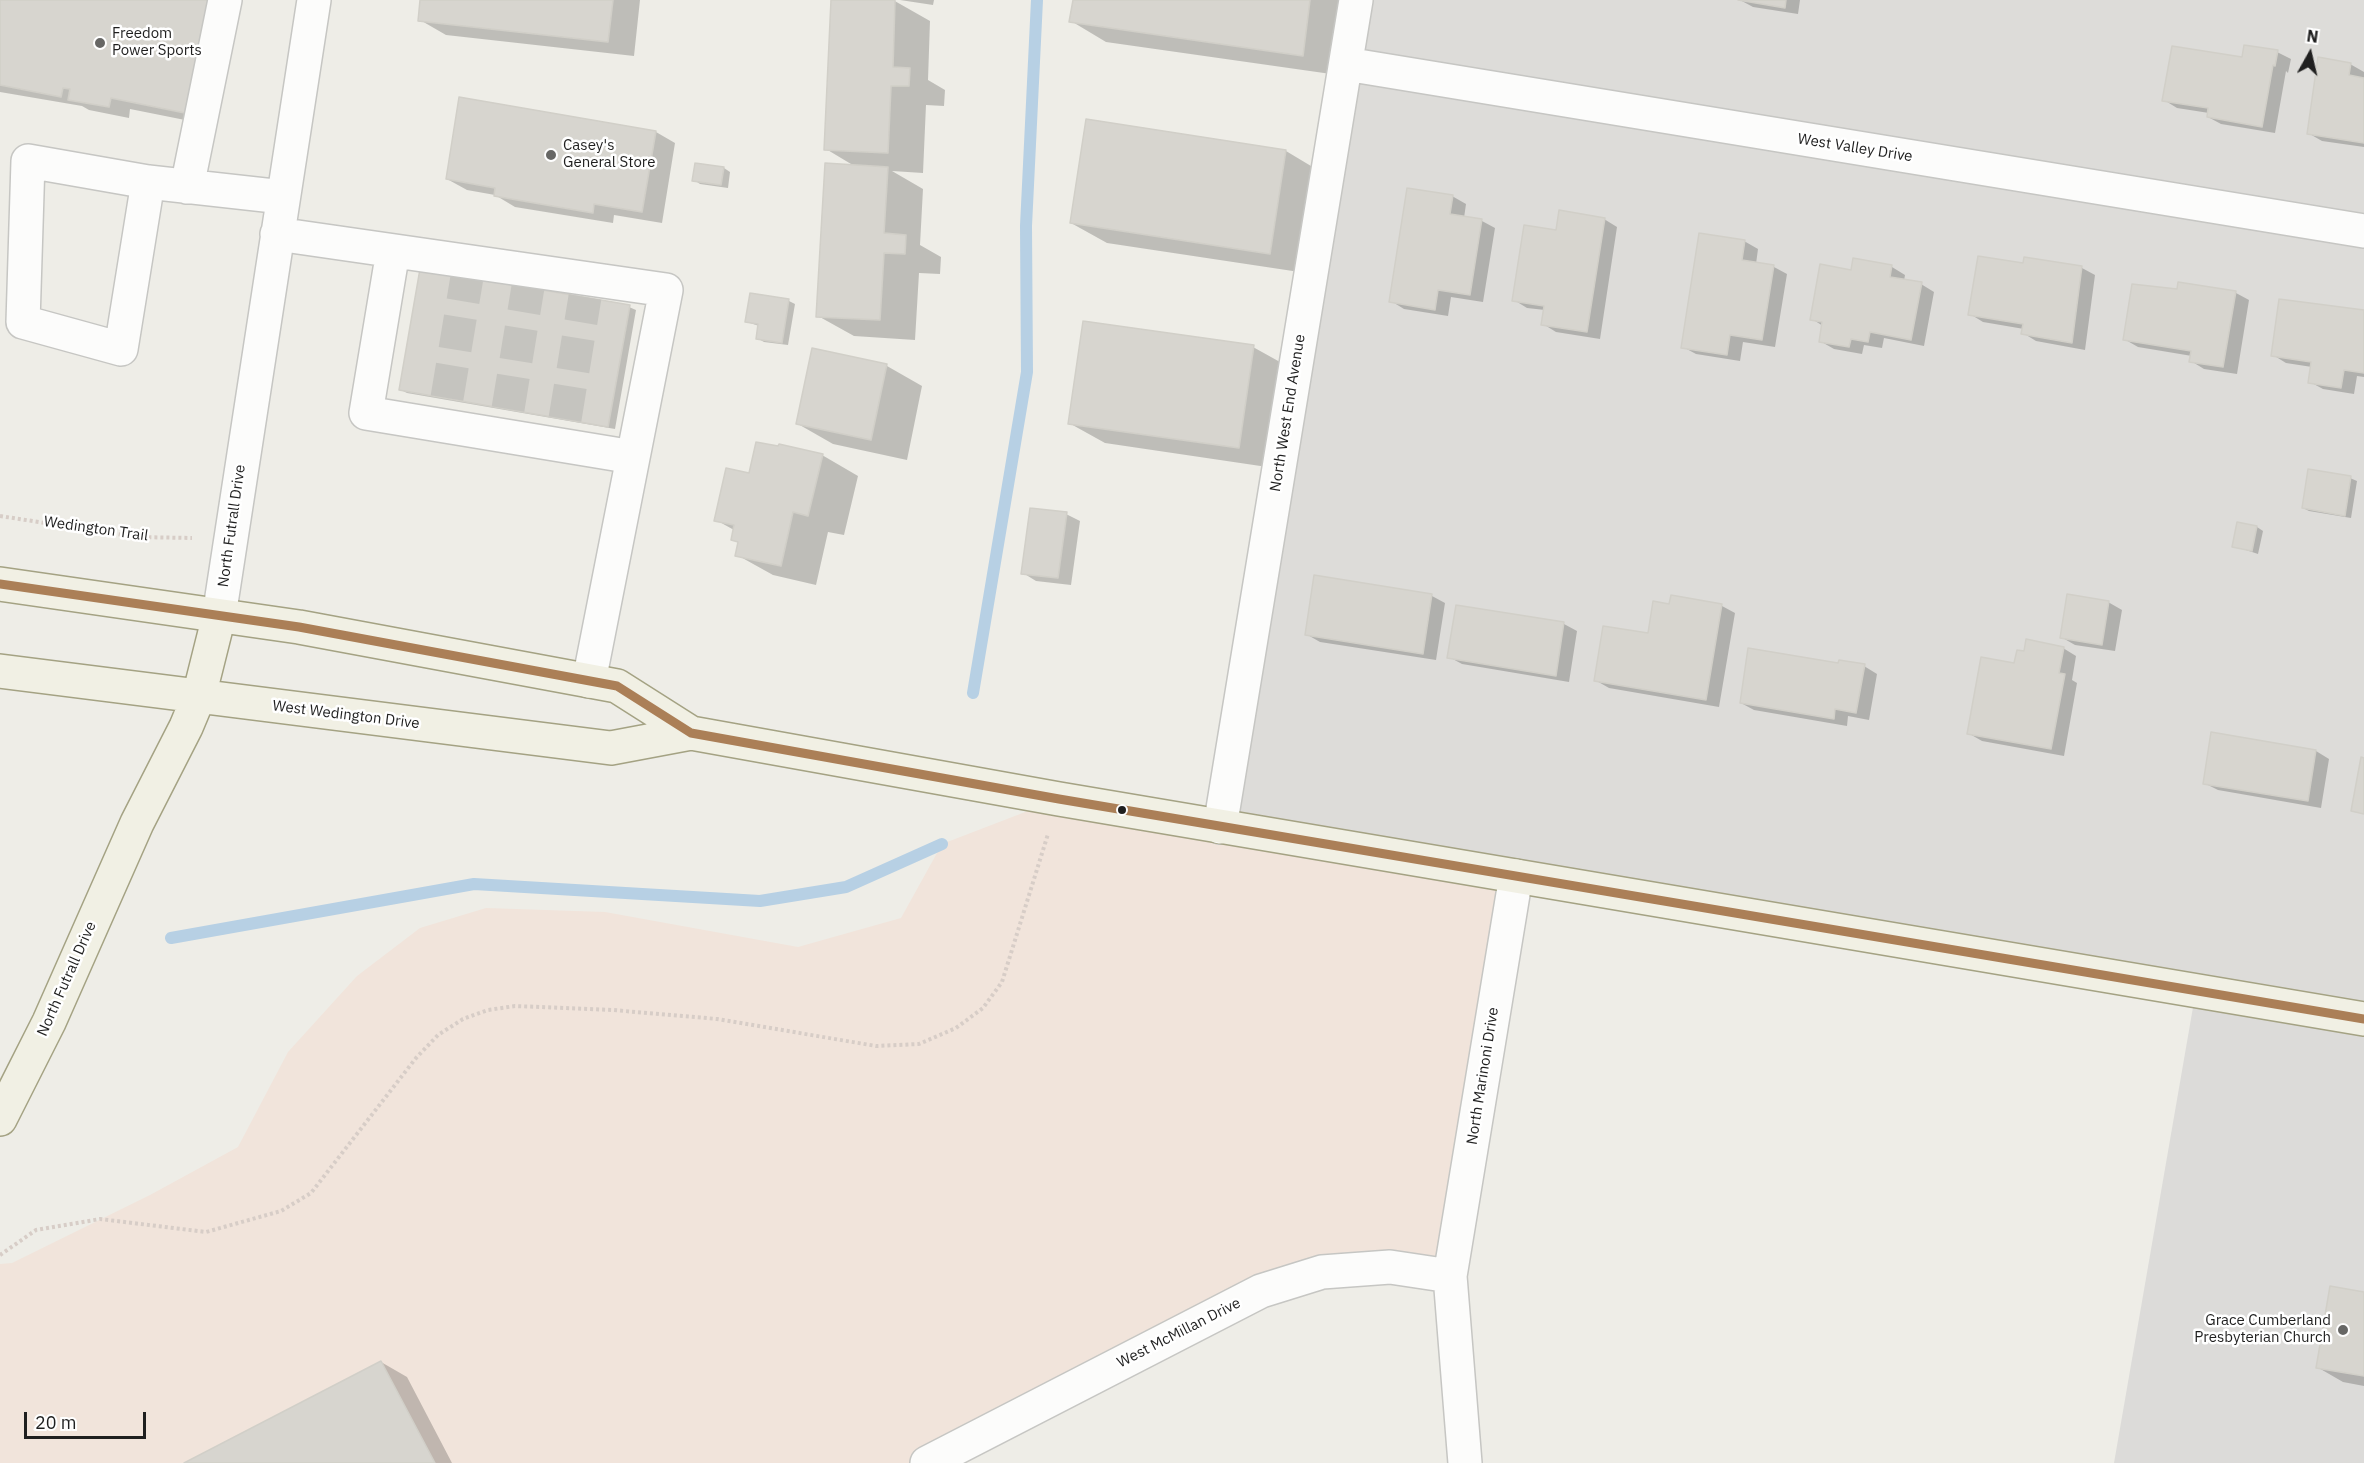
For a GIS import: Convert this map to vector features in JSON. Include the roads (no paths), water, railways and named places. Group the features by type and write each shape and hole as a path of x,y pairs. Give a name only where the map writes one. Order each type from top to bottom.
{"main road":[{"name":"West Wedington Drive","path":"0,584 298,627 617,686 691,733"},
{"name":"North Futrall Drive","path":"0,1119 49,1022 136,823 186,727 199,696 219,616"},
{"name":"West Wedington Drive","path":"0,671 611,748 691,733 1220,827 2364,1019"}],"street":[{"path":"187,187 225,0"},
{"name":"North Futrall Drive","path":"219,616 229,539 314,0"},
{"name":"North West End Avenue","path":"1220,827 1356,0"},
{"name":"West Valley Drive","path":"1346,64 2364,231"},
{"path":"147,182 121,349 23,322 28,161 147,182 283,197"},
{"path":"277,234 393,251 468,269 586,288 666,290 589,681"},
{"path":"393,251 366,413 445,412 506,422 563,432 633,457"},
{"name":"North Marinoni Drive","path":"1465,1463 1450,1276 1516,876"},
{"name":"West McMillan Drive","path":"927,1463 1261,1291 1322,1272 1390,1267 1450,1276"}],"waterway":[{"path":"973,693 1027,372 1026,226 1037,0"},
{"path":"171,938 474,884 760,901 846,887 942,844"}],"tunnel":[{"path":"447,398 467,277"},
{"path":"508,409 528,287"},
{"path":"565,419 585,297"}],"place":[{"name":"Freedom Power Sports","path":"100,43"},
{"name":"Casey's General Store","path":"551,155"},
{"name":"Grace Cumberland Presbyterian Church","path":"2343,1330"}]}
